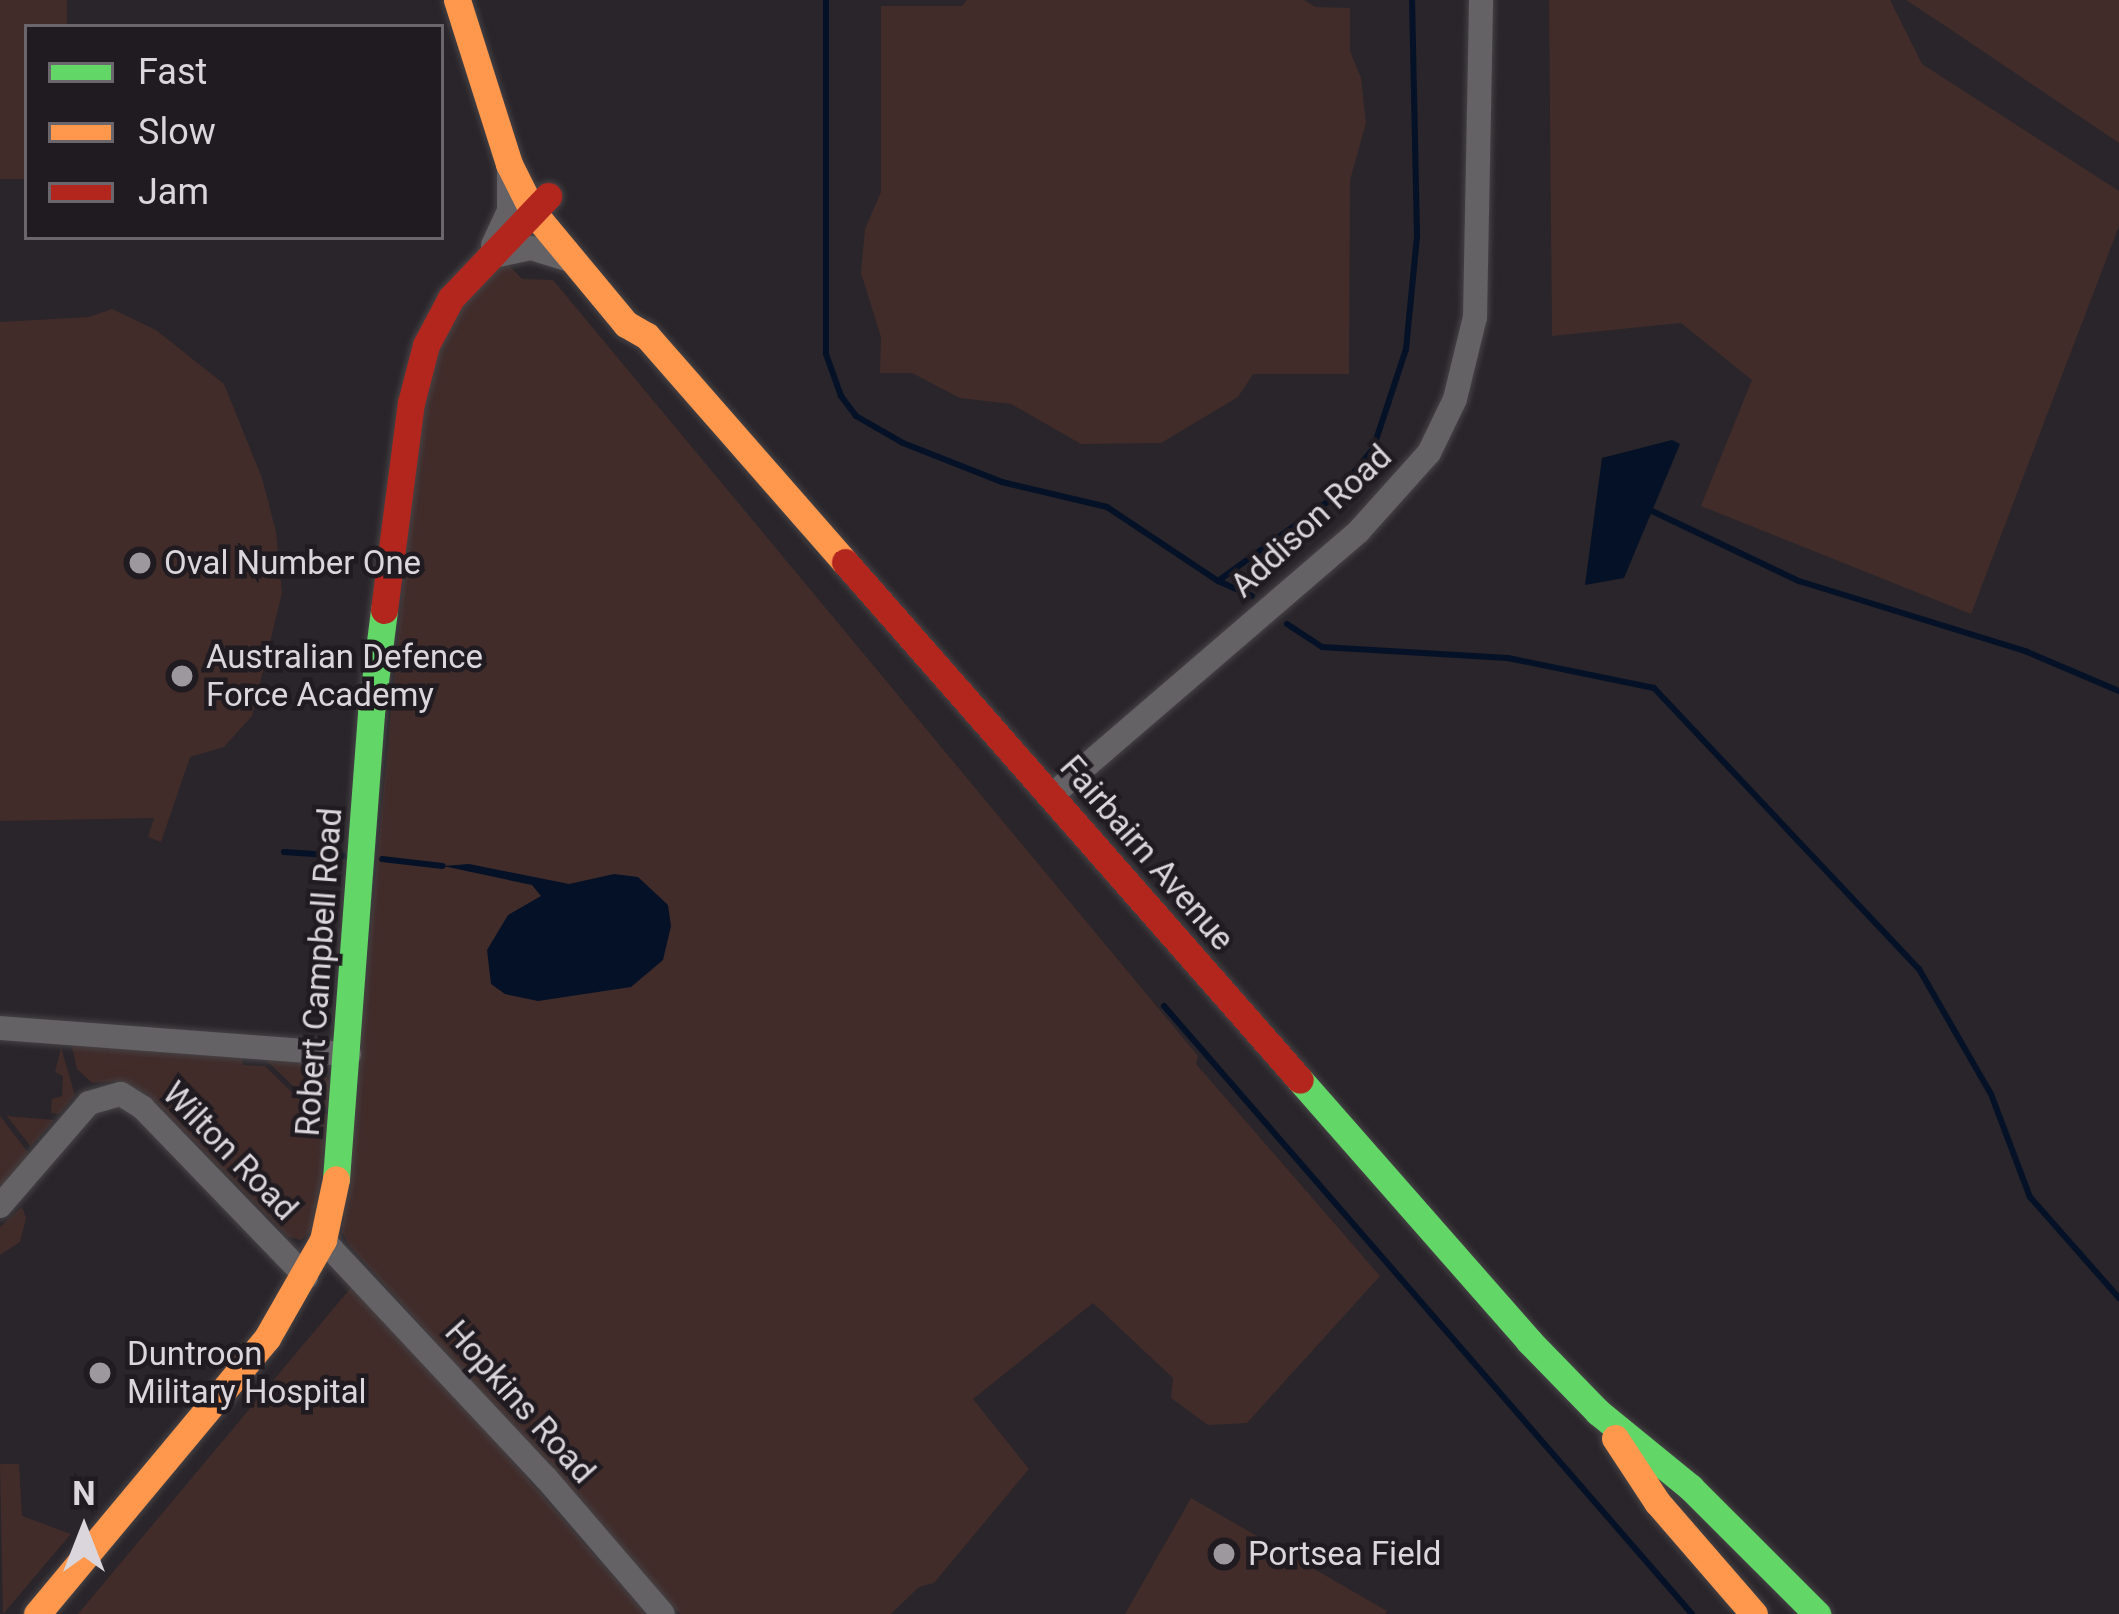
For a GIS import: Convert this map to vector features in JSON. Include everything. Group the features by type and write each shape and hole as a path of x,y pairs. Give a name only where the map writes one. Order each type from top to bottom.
{"main road":[{"name":"Fairbairn Avenue","path":"459,0 509,164 640,315 647,336"},
{"name":"Fairbairn Avenue","path":"459,0 568,259 626,324 647,336 1406,1206 1598,1412 1690,1486 1817,1614"},
{"name":"Robert Campbell Road","path":"37,1614 218,1400 306,1277 323,1240 340,1166 371,713 411,403 426,345 451,298 541,203"},
{"name":"Fairbairn Avenue","path":"1598,1412 1657,1502 1754,1614"}],"street":[{"name":"Addison Road","path":"1051,796 1358,532 1429,453 1456,400 1475,317 1481,0"},
{"name":"Robert Campbell Road","path":"486,258 509,211 509,164"},
{"path":"486,258 531,248 568,259"},
{"path":"0,1028 349,1054"},
{"name":"Wilton Road","path":"0,1206 89,1103 121,1094 143,1108 306,1277"},
{"name":"Hopkins Road","path":"323,1240 546,1478 663,1614"}],"shaded area":[{"path":"0,0 67,0 67,24 24,24 24,179 0,179"},
{"path":"967,0 1304,0 1315,7 1350,8 1350,51 1361,78 1366,123 1350,180 1349,374 1253,374 1238,397 1161,443 1081,444 1011,404 960,398 912,373 880,373 881,337 861,273 865,229 881,192 881,6 962,6"},
{"path":"1549,0 1890,0 1922,64 2119,191 2119,226 1971,614 1701,506 1752,380 1681,323 1552,336"},
{"path":"1906,0 2119,0 2119,143 1950,29"},
{"path":"506,262 522,279 553,280 1198,1056 1196,1064 1380,1276 1247,1423 1208,1425 1171,1398 1173,1378 1093,1303 973,1399 1029,1469 934,1583 919,1587 891,1614 680,1614 342,1232 421,393 458,305"},
{"name":"Oval Number One","path":"112,309 156,330 224,384 262,478 276,532 282,593 252,716 224,747 190,757 161,842 148,837 154,818 0,821 0,322 89,317"},
{"path":"71,1043 241,1056 243,1065 265,1066 312,1112 329,1114 315,1229 301,1240 288,1237 147,1094 121,1081 92,1083 77,1069"},
{"path":"61,1048 75,1095 59,1114 51,1113 52,1099 62,1096 63,1076 55,1072"},
{"path":"250,1056 313,1065 329,1080 334,1095 329,1108 314,1106 267,1061"},
{"path":"0,1116 30,1155 0,1190"},
{"path":"7,1116 54,1120 31,1147"},
{"path":"22,1207 26,1218 20,1242 0,1255 0,1227"},
{"path":"354,1284 358,1285 646,1614 78,1614"},
{"path":"0,1464 19,1464 22,1516 71,1534 3,1614"},
{"name":"Portsea Field","path":"1191,1498 1387,1611 1125,1614"}],"water":[{"path":"1672,440 1680,444 1624,578 1585,585 1602,458"},
{"path":"469,864 569,884 614,874 638,877 668,905 671,926 663,960 631,987 538,1001 505,994 491,984 487,950 508,915 541,896 532,885 443,866"}],"waterway":[{"path":"826,0 826,354 841,396 856,416 903,443 1002,482 1107,507 1218,581 1334,497 1373,449 1406,349 1417,236 1412,0"},
{"path":"1652,511 1799,581 2025,651 2119,691"},
{"path":"1218,581 1252,596"},
{"path":"1287,624 1322,647 1508,658 1654,688 1919,969 1991,1094 2030,1197 2119,1298"},
{"path":"284,852 344,856"},
{"path":"382,859 443,866"},
{"path":"1164,1006 1692,1614"}],"traffic: fast":[{"path":"336,1179 371,713 384,610"},
{"path":"1300,1080 1529,1341 1598,1412 1690,1487 1817,1614"}],"traffic: slow":[{"path":"457,0 509,164 533,212 626,324 647,336 845,562"},
{"path":"37,1614 267,1338 323,1240 336,1179"},
{"path":"1615,1438 1657,1502 1754,1614"}],"traffic: jam":[{"path":"384,610 411,403 426,345 451,298 548,196"},
{"path":"845,562 1300,1080"}],"place":[{"name":"Oval Number One","path":"140,563"},
{"name":"Australian Defence Force Academy","path":"182,676"},
{"name":"Duntroon Military Hospital","path":"100,1373"},
{"name":"Portsea Field","path":"1224,1554"}]}
